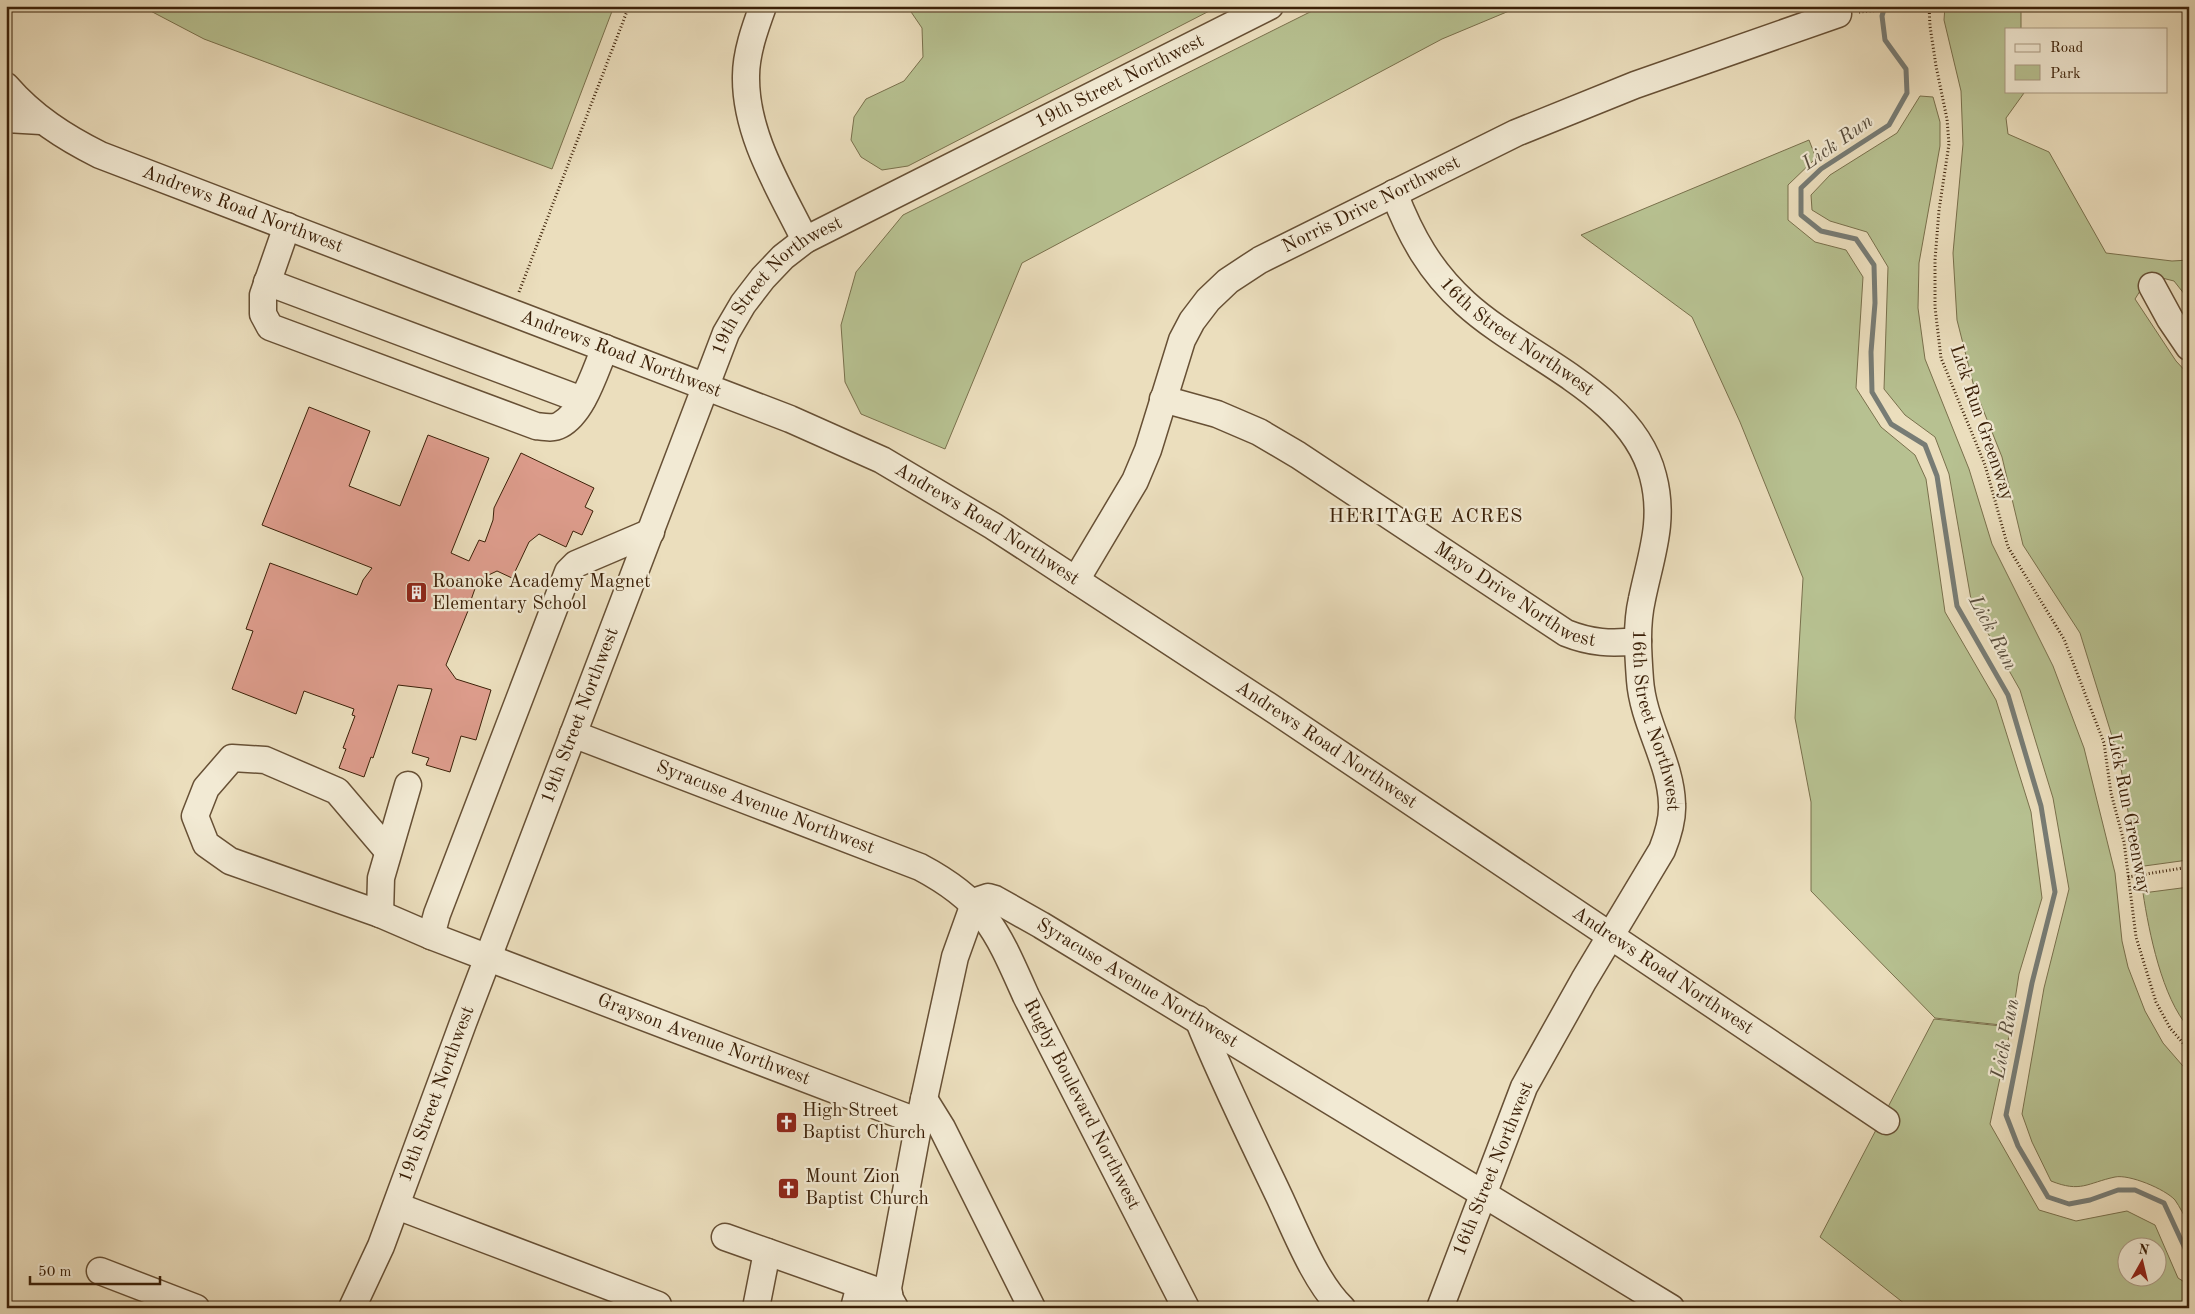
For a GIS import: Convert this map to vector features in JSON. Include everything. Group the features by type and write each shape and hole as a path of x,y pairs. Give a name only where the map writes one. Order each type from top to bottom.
{"street":[{"path":"764,6 749,54 746,96 765,159 805,240"},
{"name":"19th Street Northwest","path":"352,1308 381,1246 397,1206 488,957 726,334 743,304 783,257 805,240 1270,6"},
{"name":"Norris Drive Northwest","path":"1076,580 1135,481 1148,450 1182,340 1192,321 1208,300 1228,281 1260,260 1516,133 1644,82 1838,14"},
{"name":"Andrews Road Northwest","path":"6,86 41,121 67,138 100,155 790,419 882,460 993,526 1267,705 1886,1121"},
{"path":"6,119 41,121"},
{"name":"16th Street Northwest","path":"1394,193 1407,228 1424,256 1443,281 1465,304 1500,331 1598,397 1621,417 1645,452 1653,476 1658,502 1658,528 1642,600 1638,641 1643,699 1670,785 1672,806 1670,830 1662,850 1584,980 1524,1088 1440,1308"},
{"path":"287,226 267,282 262,306 263,314 270,327 536,426 547,428 559,426 579,407 605,348"},
{"path":"267,282 582,400"},
{"path":"2152,286 2170,319 2189,347"},
{"name":"Mayo Drive Northwest","path":"1163,399 1217,414 1259,432 1290,450 1566,633 1583,640 1602,644 1638,641"},
{"path":"431,936 437,914 568,572 576,564 651,532"},
{"name":"Syracuse Avenue Northwest","path":"574,734 920,867 945,880 974,904 988,898 995,899 1198,1019 1671,1308"},
{"name":"Grayson Avenue Northwest","path":"388,851 337,791 265,760 232,758 206,788 195,816 206,844 230,861 380,914 431,936 488,957 922,1110"},
{"path":"380,914 381,878 408,784"},
{"path":"725,1237 767,1252 857,1296 892,1302 888,1288 922,1110 955,957 963,930 974,904"},
{"name":"Rugby Boulevard Northwest","path":"974,904 992,926 1002,943 1030,1004 1186,1308"},
{"path":"1198,1019 1214,1060 1306,1253 1332,1299 1342,1308"},
{"path":"922,1110 942,1128 1032,1308"},
{"path":"397,1206 658,1305"},
{"path":"756,1308 767,1252"},
{"path":"100,1271 196,1308"}],"path":[{"path":"512,312 629,6"},
{"path":"1872,12 1893,10 1902,6"},
{"name":"Lick Run Greenway","path":"1929,6 1936,66 1948,120 1949,144 1935,260 1935,307 1941,358 1985,465 2008,547 2064,639 2104,743 2111,793 2124,842 2136,937 2146,974 2156,1002 2170,1028 2189,1050"},
{"path":"2128,877 2189,867"}],"green space":[{"path":"141,6 614,6 552,169 204,39"},
{"path":"907,6 1219,6 908,166 882,170 861,157 851,140 854,117 866,99 904,81 923,57 922,28"},
{"path":"1322,6 1521,6 1442,39 1022,263 945,449 861,414 845,382 841,325 856,272 903,215"},
{"path":"1945,6 2021,6 2021,28 2005,28 2005,92 2024,93 2006,118 2008,134 2049,152 2106,253 2172,261 2189,260 2189,300 2174,281 2150,275 2135,299 2176,361 2189,375 2188,860 2137,867 2120,762 2080,633 2023,545 2002,457 1974,387 1957,320 1953,253 1963,144 1961,91 1944,20"},
{"path":"1920,96 1933,97 1940,122 1940,146 1919,263 1918,308 1925,359 1969,469 1992,544 2053,666 2084,748 2115,873 2122,941 2128,967 2145,1011 2163,1043 2189,1073 2189,1224 2175,1200 2163,1191 2138,1180 2115,1177 2077,1187 2061,1185 2051,1181 2032,1142 2022,1114 2044,988 2069,889 2053,798 2020,690 1972,605 1949,474 1935,437 1905,415 1884,389 1888,267 1867,232 1830,221 1812,210 1811,195 1830,175 1897,133"},
{"path":"1809,140 1816,158 1788,185 1788,220 1815,242 1846,250 1863,277 1856,388 1881,427 1915,455 1926,479 1945,612 1996,700 2031,812 2042,898 2019,974 2011,1026 1935,1018 1811,891 1811,802 1795,718 1803,578 1740,422 1692,317 1581,235"},
{"path":"2189,887 2189,1028 2171,1000 2164,982 2153,945 2143,893"},
{"path":"1934,1019 2011,1027 1990,1124 2039,1210 2076,1221 2127,1211 2155,1225 2160,1236 2118,1236 2118,1286 2168,1286 2168,1255 2178,1278 2189,1285 2189,1308 1910,1308 1820,1237"}],"building":[{"name":"Roanoke Academy Magnet Elementary School","path":"309,407 370,431 349,486 400,506 428,435 489,458 451,553 469,561 479,540 485,542 493,520 494,508 521,453 594,488 585,507 593,511 582,535 573,531 566,547 539,534 529,542 512,578 497,571 478,580 472,601 446,665 456,679 491,690 476,740 461,736 450,772 426,765 429,758 412,753 432,689 398,685 373,758 371,757 364,777 339,768 346,749 343,748 355,716 352,715 354,709 304,691 296,714 232,689 253,631 246,629 270,563 357,595 363,580 372,568 262,525"}],"waterway":[{"name":"Lick Run","path":"1885,6 1882,16 1885,40 1906,69 1907,93 1889,125 1821,169 1801,188 1801,215 1821,231 1856,239 1874,265 1875,303 1871,352 1872,392 1891,424 1925,445 1937,476 1957,606 2008,695 2041,806 2055,892 2032,983 2006,1115 2018,1146 2048,1197 2069,1204 2090,1200 2118,1190 2135,1190 2164,1203 2189,1257"}],"place":[{"name":"Roanoke Academy Magnet Elementary School","path":"416,593"},
{"name":"High Street Baptist Church","path":"786,1122"},
{"name":"Mount Zion Baptist Church","path":"789,1188"}],"district":[{"name":"HERITAGE ACRES","path":"1426,517"}]}
